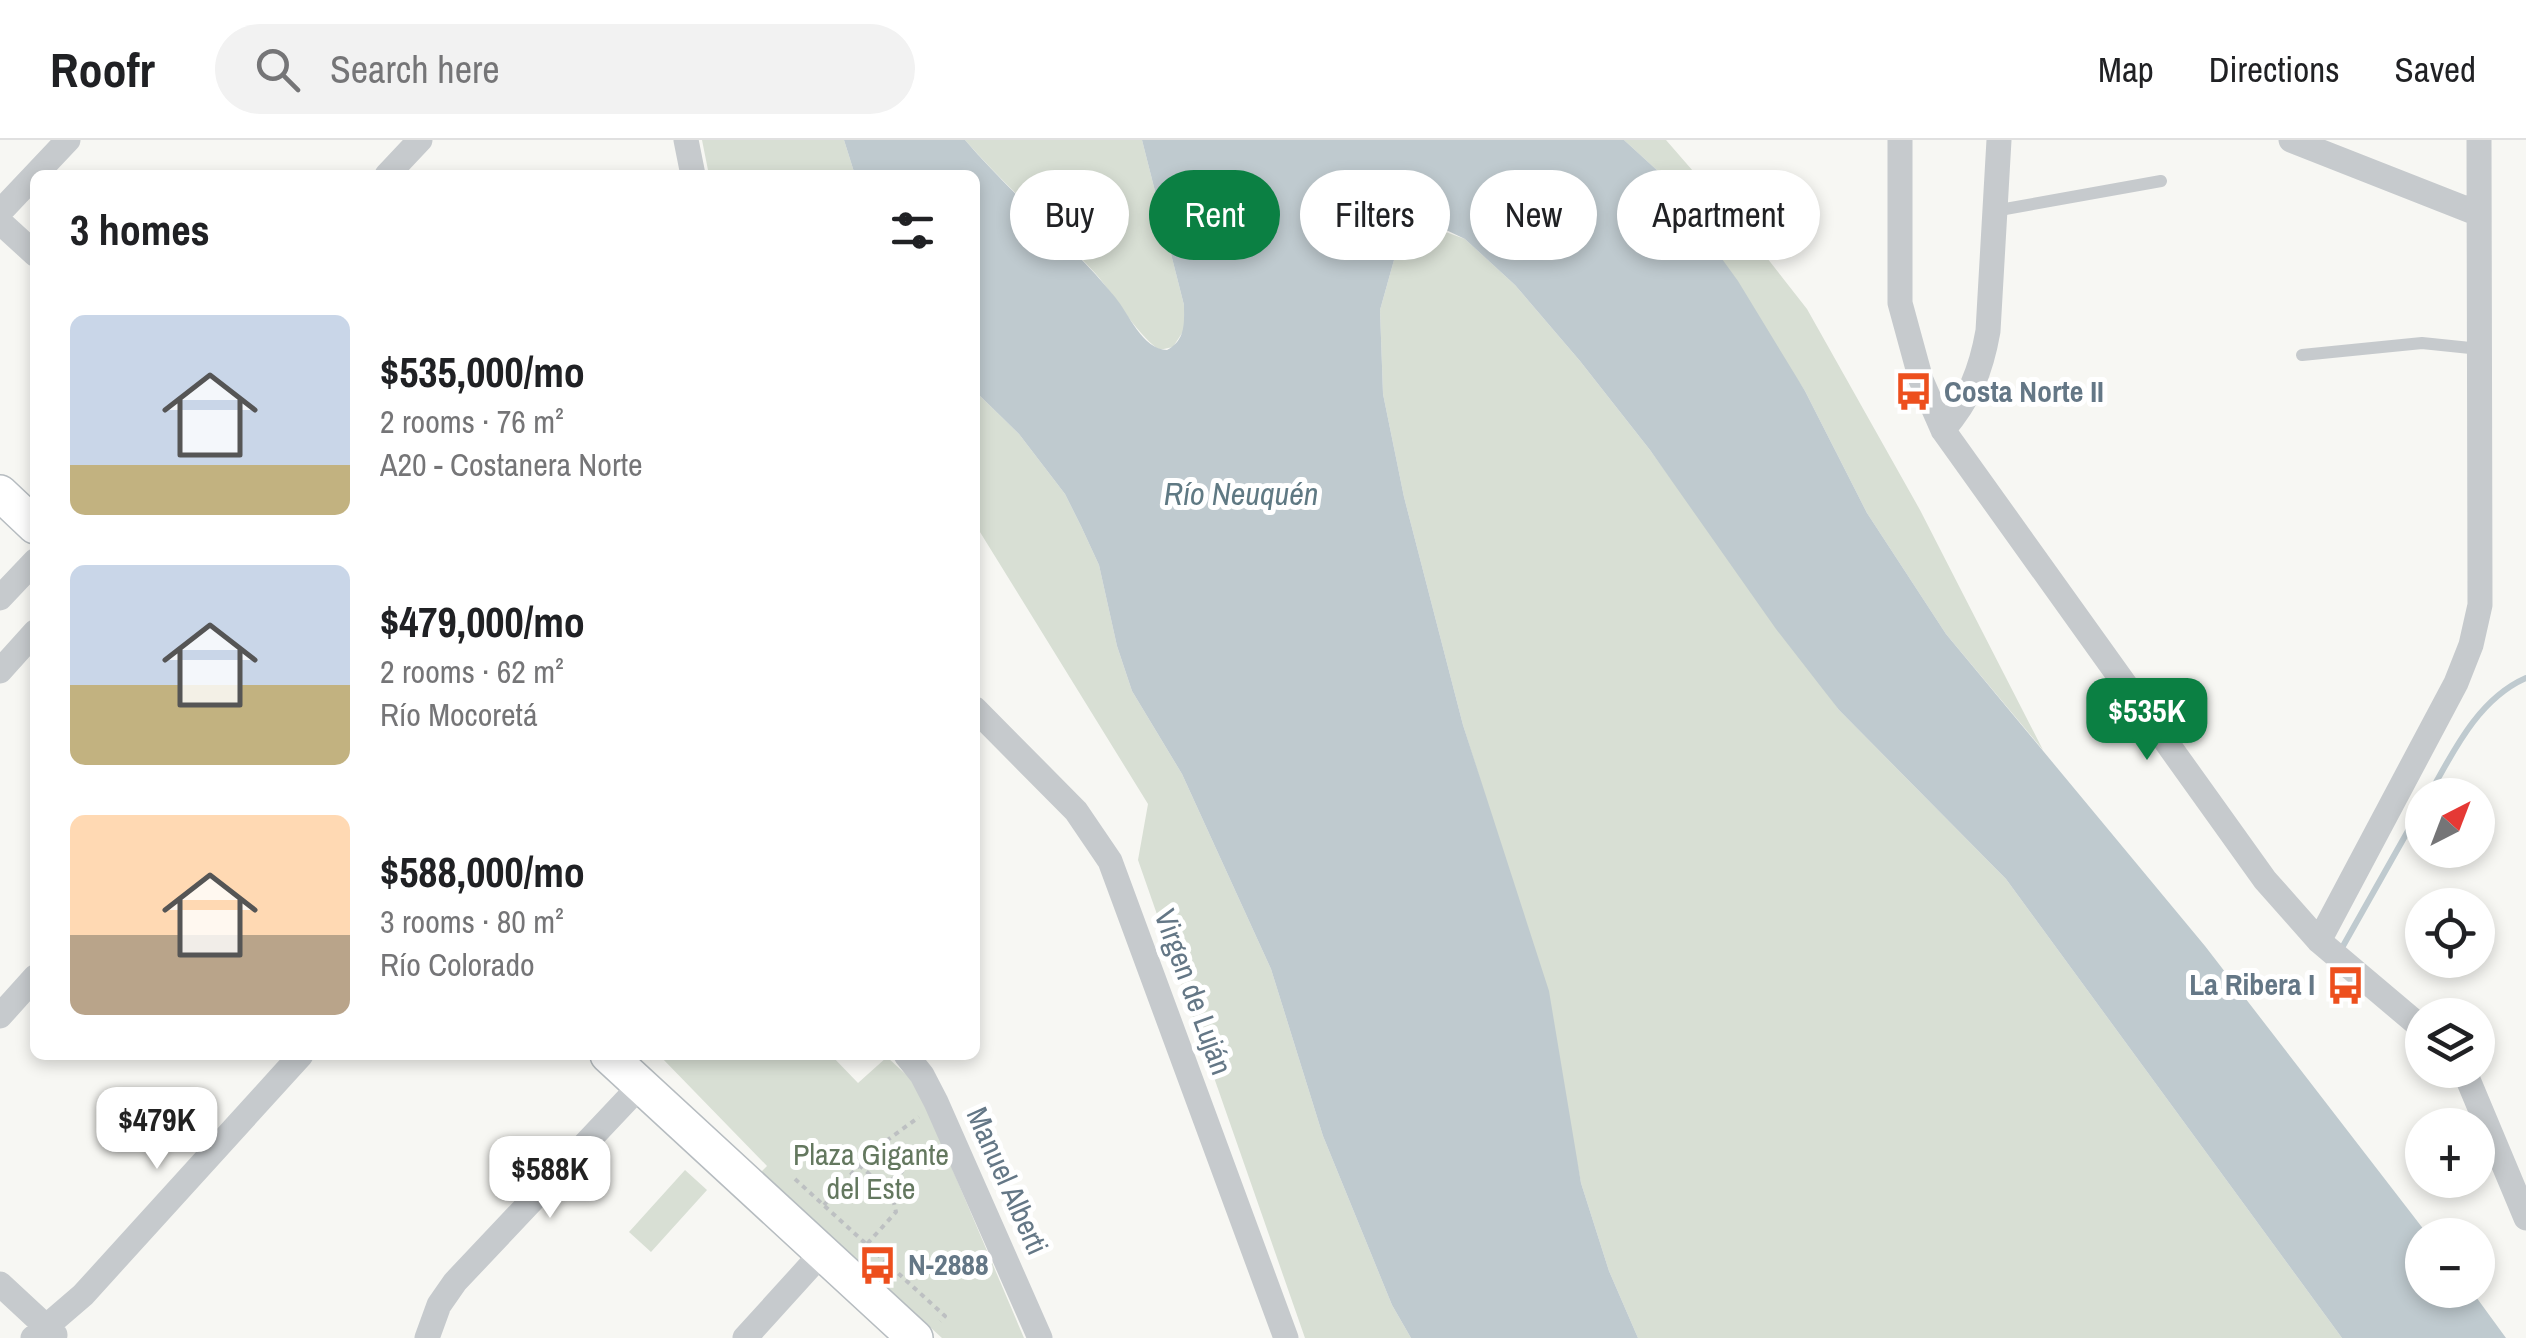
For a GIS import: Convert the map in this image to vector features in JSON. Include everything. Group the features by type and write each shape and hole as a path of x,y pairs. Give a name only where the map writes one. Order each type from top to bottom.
{"main road":[{"path":"0,493 30,521"},
{"path":"613,1060 822,1253 926,1332"}],"street":[{"path":"40,170 68,140"},
{"path":"392,170 420,140"},
{"path":"686,140 692,170"},
{"path":"1900,140 1900,303 1921,380 1943,430 2265,880 2319,942 2405,1014"},
{"path":"1943,430 1975,385 1988,331 1999,140"},
{"path":"2291,140 2479,214"},
{"path":"2319,942 2456,683 2471,645 2480,605 2479,140"},
{"path":"0,212 30,180"},
{"path":"0,222 30,249"},
{"path":"0,598 30,566"},
{"path":"0,670 30,637"},
{"name":"Virgen de Luján","path":"980,714 1076,811 1110,861 1286,1338"},
{"path":"0,1016 30,983"},
{"path":"0,1284 46,1334 296,1060"},
{"name":"Manuel Alberti","path":"910,1060 936,1102 1040,1338"},
{"path":"427,1338 454,1282 640,1086"},
{"path":"2472,1088 2526,1218"},
{"path":"745,1338 822,1253"}],"lane":[{"path":"1994,211 2161,181"},
{"path":"2302,355 2422,343 2480,348"}],"path":[{"path":"824,1204 871,1152 922,1116"},
{"path":"883,1186 935,1148"},
{"path":"859,1166 892,1194 896,1212 867,1244"},
{"path":"795,1178 945,1316 926,1332"}],"green space":[{"path":"702,140 844,140 853,170 708,170"},
{"path":"965,140 1142,140 1150,170 1149,260 1173,260 1184,305 1184,330 1173,347 1159,350 1150,342 1083,260 1129,260 1129,170 1010,170 1010,187"},
{"path":"1624,140 1666,140 1692,170 1657,170"},
{"path":"1450,234 1470,244 1470,260 1488,260 1515,285 1650,450 1839,710 2006,879 2342,1338 1638,1338 1609,1271 1581,1183 1563,1091 1503,853 1463,725 1404,497 1383,394 1380,310 1394,260 1450,260"},
{"path":"1718,260 1769,260 1807,309 1920,510 2043,750 1946,634 1867,513 1805,391"},
{"path":"980,396 1019,434 1065,494 1099,565 1117,646 1132,691 1182,774 1271,969 1323,1136 1392,1305 1411,1338 1305,1338 1138,860 1148,804 980,532"},
{"name":"Plaza Gigante del Este","path":"664,1060 836,1060 858,1083 884,1060 890,1060 913,1081 926,1107 1024,1338 942,1338 761,1172 767,1166"},
{"path":"685,1170 707,1190 651,1252 629,1232"}],"water":[{"name":"Río Neuquén","path":"844,140 965,140 1010,188 1010,260 1082,260 1143,337 1167,350 1181,336 1184,325 1184,305 1173,260 1280,260 1280,170 1150,170 1142,140 1624,140 1657,170 1617,170 1617,260 1723,260 1805,391 1867,513 1946,634 2205,946 2415,1218 2405,1218 2405,1308 2484,1308 2506,1338 2342,1338 2006,879 1839,710 1776,629 1650,450 1580,361 1515,285 1488,260 1597,260 1597,170 1470,170 1470,244 1450,232 1450,170 1300,170 1300,260 1394,260 1380,310 1383,394 1404,497 1463,725 1549,991 1581,1183 1609,1271 1638,1338 1411,1338 1392,1305 1323,1136 1271,969 1182,774 1132,691 1117,646 1099,565 1065,494 1019,434 980,396 980,170 853,170"}],"waterway":[{"path":"2439,778 2481,713 2509,687 2526,678"},
{"path":"2343,946 2405,836"}],"place":[{"name":"Costa Norte II","path":"1914,392"},
{"name":"La Ribera I","path":"2345,985"},
{"name":"N-2888","path":"878,1265"}]}
